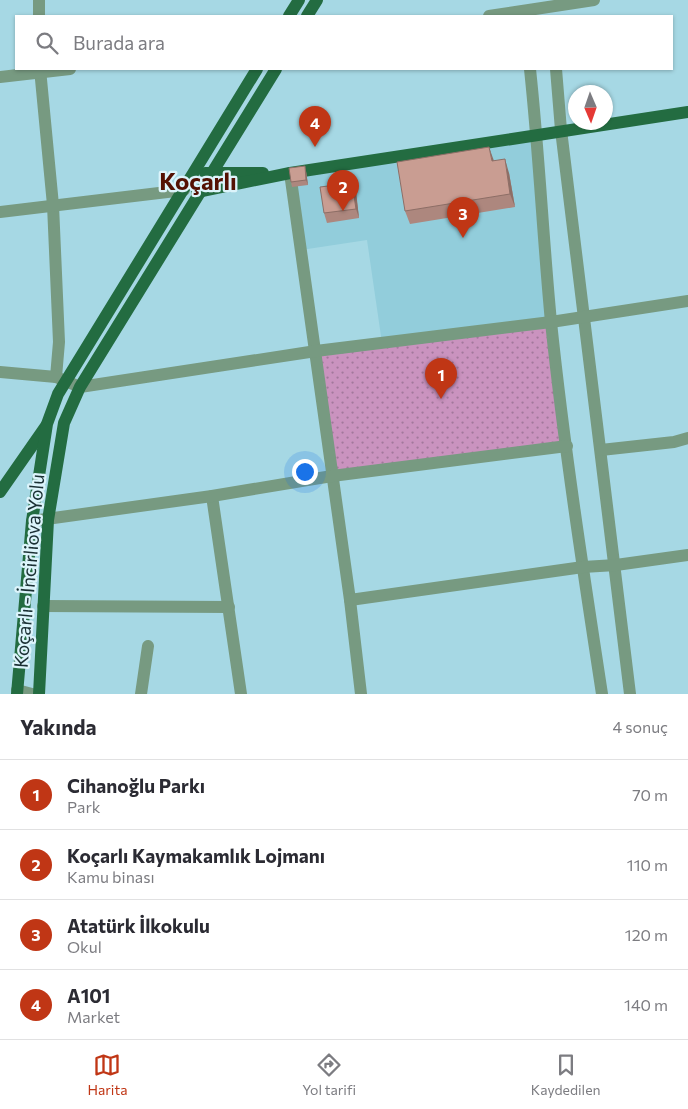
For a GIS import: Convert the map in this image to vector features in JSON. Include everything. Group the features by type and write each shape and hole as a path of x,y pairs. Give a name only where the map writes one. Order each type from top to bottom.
{"main road":[{"path":"290,15 299,0"},
{"path":"309,15 317,0"},
{"path":"0,492 47,424 58,394 60,379 184,190 256,70"},
{"name":"Koçarlı - İncirliova Yolu","path":"38,694 48,520 64,423 80,387 275,70"},
{"path":"184,190 200,192 290,173 688,112"},
{"path":"195,172 290,173"},
{"path":"47,424 64,423"},
{"name":"Koçarlı - İncirliova Yolu","path":"17,692 32,521 47,424"}],"street":[{"path":"39,0 39,15"},
{"path":"494,15 524,9 551,8 594,0"},
{"path":"0,77 40,70 53,205 60,379"},
{"path":"530,70 537,134 551,322 583,567 602,694"},
{"path":"556,70 561,130 616,565 630,694"},
{"path":"290,173 350,600 361,694"},
{"path":"0,212 184,190"},
{"path":"0,372 60,379 80,387 316,351 551,322 688,301"},
{"path":"601,450 674,442 688,438"},
{"path":"32,521 212,496 332,476 567,446"},
{"path":"212,496 241,694"},
{"path":"350,600 583,567 616,565 688,555"},
{"path":"43,606 229,607"},
{"path":"141,694 148,646"},
{"path":"17,692 32,694"}],"shaded area":[{"path":"537,134 551,322 382,343 367,240 301,250 290,173"},
{"path":"551,322 567,446 332,476 316,351"}],"building":[{"path":"489,147 492,161 505,159 510,194 405,211 397,162"},
{"path":"305,166 306,180 291,182 289,168"},
{"path":"352,183 356,209 324,213 320,187"}],"place":[{"name":"A101","path":"315,147"},
{"name":"Koçarlı Kaymakamlık Lojmanı","path":"343,211"},
{"name":"Atatürk İlkokulu","path":"463,238"},
{"name":"Cihanoğlu Parkı","path":"441,399"}],"district":[{"name":"Koçarlı","path":"198,182"}]}
